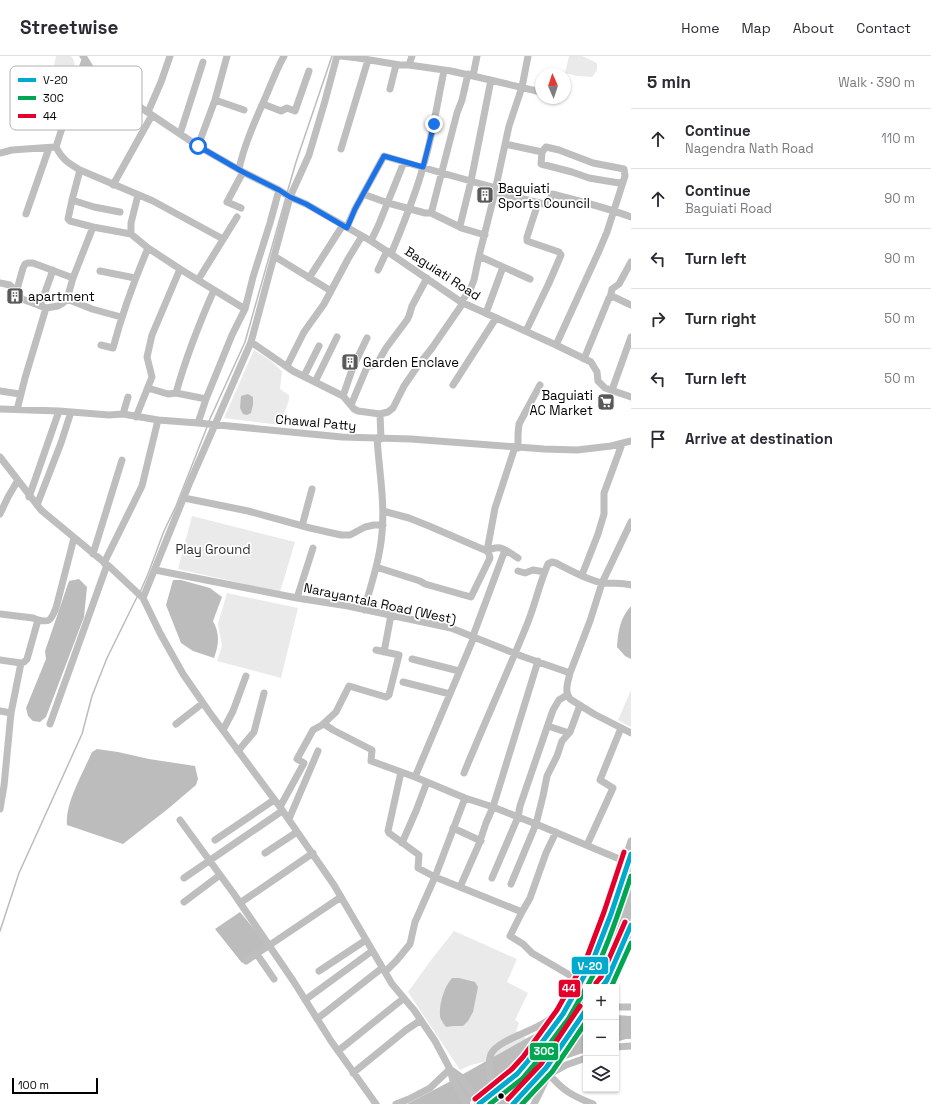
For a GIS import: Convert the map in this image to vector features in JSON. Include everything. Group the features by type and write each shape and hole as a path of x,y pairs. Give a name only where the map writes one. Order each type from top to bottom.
{"main road":[{"path":"479,1104 517,1074 563,1014 593,960 611,914 628,857"},
{"path":"590,984 610,943 631,885"},
{"path":"598,984 609,963 631,906"},
{"path":"606,984 631,925"},
{"path":"491,1104 516,1082 545,1050 583,995"},
{"path":"503,1104 520,1088 548,1057 583,1009"},
{"path":"513,1104 546,1068 583,1014"}],"street":[{"path":"142,129 150,113 170,56"},
{"path":"198,146 215,100 227,56"},
{"path":"241,208 227,202 241,171 243,152 248,138 277,68 284,56"},
{"path":"143,598 251,342 290,197 309,154 337,56"},
{"path":"341,56 372,59 396,65 409,65 470,75 535,90"},
{"path":"409,65 412,56"},
{"path":"363,194 425,214 432,210 457,113 477,56"},
{"path":"251,342 293,371 343,396 354,409 358,411 380,414 388,412 393,408 412,373 432,348 470,290 474,280 509,126 522,87 528,56"},
{"path":"341,149 372,59"},
{"path":"180,134 203,62"},
{"path":"390,89 396,65"},
{"path":"263,104 281,111 287,108 295,111 309,71"},
{"path":"378,270 389,252 409,209 423,167 434,124 438,96 444,71"},
{"path":"460,227 471,181 491,80"},
{"path":"215,100 244,110"},
{"name":"Baguiati Road","path":"142,108 198,146 241,171 306,204 371,241 462,302 591,362 597,372 598,381 605,388 631,397"},
{"path":"26,214 59,130"},
{"path":"113,185 141,130"},
{"path":"505,144 542,152"},
{"path":"556,345 599,251 613,210 626,179 624,170 546,147 542,152 541,164 589,178 619,183 626,179"},
{"path":"0,152 52,148 70,164 80,170 153,201 224,239"},
{"path":"309,278 345,226 384,156 471,181 538,203 548,205 552,194 613,210 631,217"},
{"path":"371,241 404,162"},
{"path":"80,170 68,218 69,221 131,234 148,248 245,309"},
{"path":"200,423 206,399 232,335 245,309 279,190"},
{"path":"131,234 131,223 138,195"},
{"path":"72,200 120,212"},
{"path":"526,331 561,255 559,252 527,241 538,203"},
{"path":"430,212 460,227 485,235"},
{"path":"198,280 237,217"},
{"path":"0,283 10,285 22,299 43,307 58,306 63,303 67,299 73,278 93,227"},
{"path":"287,366 308,325 320,311 362,236"},
{"path":"101,345 113,348 121,317 148,248"},
{"path":"274,256 331,291"},
{"path":"479,256 530,279"},
{"path":"584,358 607,301 610,298 612,289 619,284 631,262"},
{"path":"16,293 23,268 25,264 28,263 33,263 73,278"},
{"path":"486,314 503,267"},
{"path":"136,417 152,377 147,357 152,335 180,269"},
{"path":"17,410 53,270"},
{"path":"100,271 135,278"},
{"path":"351,405 367,367 377,364 386,348 409,316 412,306 427,278"},
{"path":"176,393 182,369 214,290"},
{"path":"610,298 614,297 631,305"},
{"path":"67,299 92,309 121,317"},
{"path":"453,385 496,318"},
{"path":"315,382 337,337"},
{"path":"612,390 631,337"},
{"path":"343,396 353,367 367,338"},
{"path":"304,376 319,346"},
{"path":"376,567 425,584 471,597 490,558 487,551 496,505 516,447 519,424 540,385"},
{"path":"148,388 168,394 176,393 206,399"},
{"path":"0,391 20,394"},
{"path":"123,414 128,397"},
{"name":"Chawal Patty","path":"0,409 59,411 108,415 123,414 158,420 342,437 411,439 544,450 577,450 611,446 631,441"},
{"path":"29,497 59,411"},
{"path":"37,505 61,443 71,412"},
{"path":"364,610 380,550 383,524 383,489 378,454 380,414"},
{"path":"50,724 106,564 142,486 158,420"},
{"path":"582,575 598,534 604,514 604,493 622,444"},
{"path":"0,456 29,497 41,510 106,564 143,598 183,674 222,730 313,853 341,896 392,984 421,1020 435,1041 450,1069 453,1081 467,1104"},
{"path":"94,554 122,460"},
{"path":"0,514 18,480"},
{"path":"302,526 312,489"},
{"path":"184,498 248,511 341,535 350,535 365,528 383,524"},
{"path":"383,511 409,518 487,551"},
{"path":"631,522 602,583 590,621 570,673 566,689 567,695 570,699 631,733"},
{"path":"0,614 33,618 45,622 49,621 56,608 74,538"},
{"path":"487,551 498,547 518,558"},
{"path":"297,598 313,548"},
{"path":"415,777 473,637 505,550"},
{"path":"464,772 534,608 548,564 552,562 556,563 602,583 631,585"},
{"name":"Narayantala Road (West)","path":"155,570 451,628 570,673"},
{"path":"518,571 525,573 534,570 545,572"},
{"path":"384,652 391,616"},
{"path":"0,660 21,663 27,659 38,620"},
{"path":"184,878 281,809 304,763 298,759 313,730 324,724 336,712 349,686 386,697 388,696 399,655 376,650"},
{"path":"412,659 459,671"},
{"path":"460,886 493,807 538,662"},
{"path":"0,809 4,786 3,760 21,663"},
{"path":"222,730 233,711 246,676"},
{"path":"403,682 450,694"},
{"path":"238,751 254,732 264,693"},
{"path":"492,878 518,817 520,806 556,704 567,695"},
{"path":"176,724 203,703"},
{"path":"511,884 536,824 547,776 562,741 569,733 580,705"},
{"path":"0,711 12,713"},
{"path":"324,724 372,750 371,761 415,777 465,798 493,807 587,845 628,857"},
{"path":"548,726 569,733"},
{"path":"587,845 613,788 600,780 621,728"},
{"path":"289,819 318,751"},
{"path":"401,772 388,831 420,855 418,868 435,877 522,912"},
{"path":"402,843 427,782"},
{"path":"317,1019 398,960 410,944 415,922 435,877 465,798"},
{"path":"215,840 274,800"},
{"path":"180,820 269,945 338,1051 376,1104"},
{"path":"453,828 480,841"},
{"path":"265,854 297,832"},
{"path":"556,832 546,853 530,898 510,936 523,944 532,954 578,980"},
{"path":"493,1094 489,1062 490,1055 497,1047 506,1041 534,1029 548,1021 561,1008 578,980 596,940 628,857 631,841"},
{"path":"240,903 313,853"},
{"path":"184,902 220,875"},
{"path":"246,961 341,896"},
{"path":"319,971 366,940"},
{"path":"305,1000 372,951"},
{"path":"256,954 274,979"},
{"path":"338,1051 404,998"},
{"path":"619,1007 631,1007"},
{"path":"353,1073 406,1030 421,1020"},
{"path":"619,1047 631,1046"},
{"path":"532,1084 566,1065 583,1059"},
{"path":"450,1069 461,1077 479,1104"},
{"path":"396,1104 430,1088 450,1069"},
{"path":"534,1104 549,1074"},
{"path":"549,1074 566,1092 593,1104"}],"green space":[{"path":"56,56 71,56 75,65 74,66 54,66"},
{"path":"569,56 582,56 597,63 597,70 592,77 571,74 571,68 566,68"},
{"path":"254,350 271,361 282,371 280,389 289,395 289,400 280,425 224,418"},
{"name":"Play Ground","path":"192,516 295,542 280,592 178,569"},
{"path":"227,593 298,608 281,678 217,661 222,646 218,624"},
{"path":"631,690 631,727 618,720"},
{"path":"454,931 517,959 507,982 528,993 515,1020 519,1023 516,1031 536,1045 500,1058 471,1065 460,1070 408,992"}],"shaded area":[{"path":"248,394 253,397 253,405 251,413 247,415 243,414 240,408 241,396"},
{"path":"79,579 87,587 84,617 46,717 40,722 33,721 28,716 26,708 46,659 45,651 69,581"},
{"path":"173,580 181,580 210,588 222,597 213,621 217,630 218,639 214,658 193,651 181,643 166,605"},
{"path":"631,606 631,659 625,656 617,647 620,625 624,615"},
{"path":"97,749 195,766 198,779 196,785 123,844 67,825 67,816 75,788 92,752"},
{"path":"240,912 267,945 242,963 215,929"},
{"path":"452,978 475,982 478,987 473,1012 468,1021 463,1026 446,1027 440,1017 440,1006 444,991"},
{"path":"619,1015 631,1016 631,1039 619,1041"},
{"path":"583,1021 583,1053 500,1081 467,1104 407,1104 449,1082 545,1028"}],"waterway":[{"path":"287,193 332,56"},
{"path":"209,421 245,342 286,197"},
{"path":"140,592 207,427"},
{"path":"0,931 19,873 82,734 92,696 107,658 137,597"}],"transit line":[{"name":"44","path":"475,1099 512,1069 523,1057 557,1010 587,957 624,852"},
{"name":"V-20","path":"479,1104 517,1074 563,1014 593,960 611,914 631,854"},
{"name":"30C","path":"589,984 606,947 631,876"},
{"name":"44","path":"596,983 601,977 625,922"},
{"name":"V-20","path":"604,984 631,925"},
{"name":"30C","path":"612,984 631,943"},
{"name":"30C","path":"490,1104 522,1079 533,1066 569,1018 583,993"},
{"name":"44","path":"508,1099 541,1064 580,1006"},
{"name":"V-20","path":"513,1104 546,1068 583,1014"},
{"name":"30C","path":"522,1104 552,1072 583,1026"}],"place":[{"name":"Baguiati Sports Council","path":"485,195"},
{"name":"apartment","path":"15,296"},
{"name":"Garden Enclave","path":"350,362"},
{"name":"Baguiati AC Market","path":"606,402"}],"route":[{"path":"198,146 243,172 306,204 347,228 355,209 384,156 423,167 434,124"}]}
